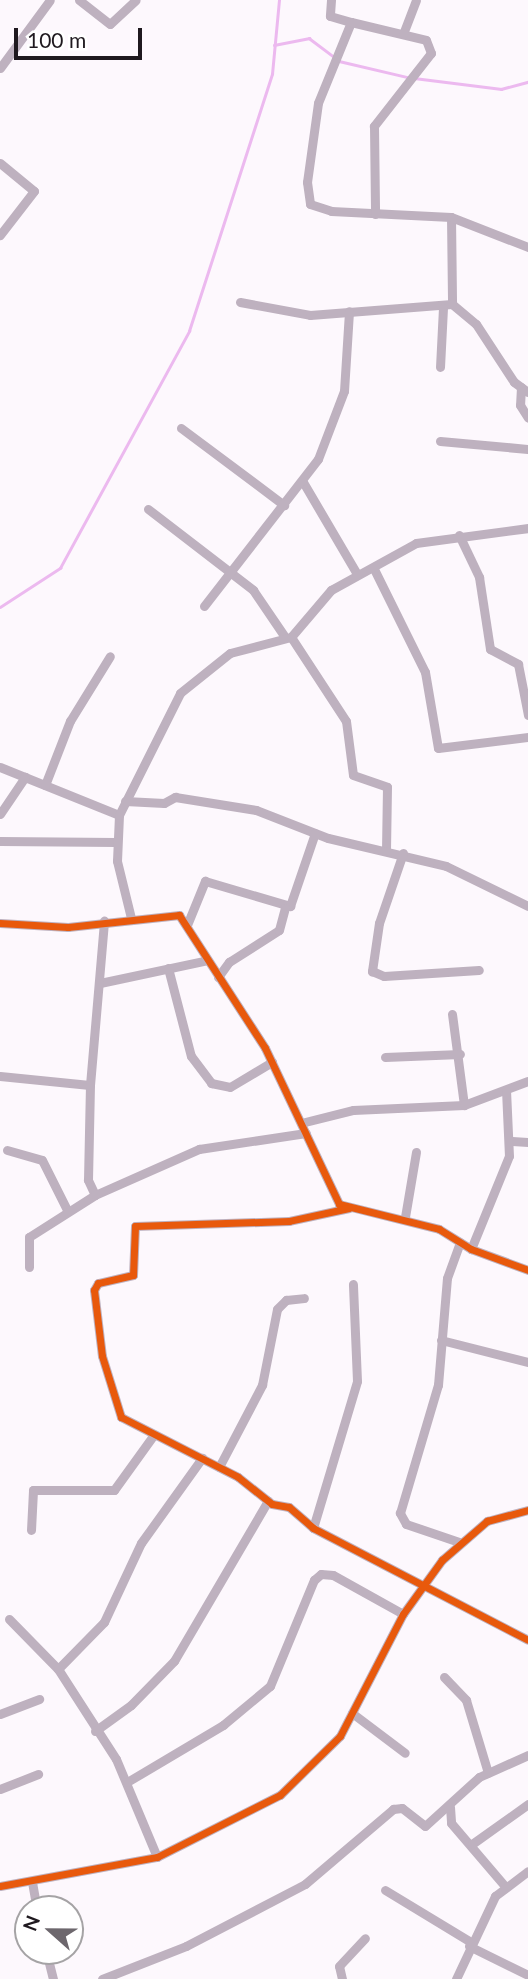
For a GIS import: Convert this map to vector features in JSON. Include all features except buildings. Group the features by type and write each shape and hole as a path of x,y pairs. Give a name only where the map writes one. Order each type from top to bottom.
{"street":[{"path":"0,68 50,0"},
{"path":"79,0 110,24 136,0"},
{"path":"331,0 330,16 426,40 431,53 374,127 375,214"},
{"path":"403,34 416,0"},
{"path":"351,22 318,103 307,190 310,204 375,214 451,217 528,247"},
{"path":"0,163 34,191 0,235"},
{"path":"440,367 447,306 451,217"},
{"path":"240,302 310,315 447,306 476,324 524,389 520,405 528,418"},
{"path":"204,606 303,482 332,429 344,391 349,311"},
{"path":"181,428 284,505"},
{"path":"440,441 528,449"},
{"path":"303,482 357,574"},
{"path":"149,509 253,590 288,637 346,721 353,775 387,788 386,848"},
{"path":"131,918 116,842 119,815 180,693 230,653 288,637 331,590 357,574 374,569 416,543 528,528"},
{"path":"458,536 479,577 490,649 519,664 528,715"},
{"path":"374,569 425,672 438,748 528,737"},
{"path":"46,785 70,721 110,656"},
{"path":"0,767 119,815"},
{"path":"0,814 25,777"},
{"path":"125,801 204,799 256,810 315,833 386,848 446,866 528,906"},
{"path":"187,925 208,881 285,908 292,905 315,833"},
{"path":"0,841 116,842"},
{"path":"403,853 379,923 372,971 384,975 479,970"},
{"path":"218,976 229,962 279,930 285,908"},
{"path":"0,923 68,927 172,912 187,925 272,1062 332,1193 349,1208"},
{"path":"95,1195 89,1180 90,1085 104,921"},
{"path":"100,983 208,960"},
{"path":"168,968 191,1056 211,1083 230,1087 272,1062"},
{"path":"452,1014 460,1054 464,1105"},
{"path":"385,1056 460,1054"},
{"path":"0,1076 90,1085"},
{"path":"29,1266 29,1237 67,1210 199,1149 303,1128 329,1113 464,1105 528,1081"},
{"path":"471,1249 512,1142 506,1091"},
{"path":"512,1142 528,1142"},
{"path":"6,1150 42,1160 67,1210"},
{"path":"405,1217 416,1152"},
{"path":"528,1270 471,1249 405,1217 349,1208 289,1221 135,1226 133,1275 98,1283 94,1290 102,1356 121,1417 153,1436 219,1467 268,1502 289,1507 313,1528 425,1582 528,1640"},
{"path":"459,1542 406,1524 400,1513 438,1385 447,1278 460,1242"},
{"path":"313,1528 357,1381 353,1284"},
{"path":"219,1467 262,1385 277,1309 286,1300 304,1298"},
{"path":"442,1340 528,1362"},
{"path":"31,1530 33,1490 114,1490 153,1436"},
{"path":"58,1668 104,1622 141,1543 202,1458"},
{"path":"95,1731 131,1705 174,1661 268,1502"},
{"path":"0,1886 157,1857 280,1795 325,1755 352,1713 403,1614 425,1582 459,1542 487,1521 528,1510"},
{"path":"127,1782 223,1725 270,1686 314,1580 321,1574 333,1575 403,1614"},
{"path":"9,1619 58,1668 127,1782 157,1857"},
{"path":"444,1677 466,1700 488,1773"},
{"path":"0,1714 39,1699"},
{"path":"352,1713 405,1753"},
{"path":"102,1979 186,1946 293,1891 393,1809 402,1808 421,1828 488,1773 528,1755"},
{"path":"0,1789 38,1774"},
{"path":"472,1844 528,1804"},
{"path":"450,1806 451,1823 472,1844 504,1885"},
{"path":"456,1979 470,1944 504,1885 528,1871"},
{"path":"32,1882 34,1895"},
{"path":"384,1890 522,1975"},
{"path":"342,1979 339,1966 365,1938"}],"waterway":[{"path":"0,607 60,568 189,331 272,74 279,0"},
{"path":"274,45 309,38 334,57"},
{"path":"339,61 407,77"},
{"path":"414,78 501,89 528,82"}],"cycle path":[{"path":"0,923 68,927 179,915 265,1048 339,1204 439,1229 471,1249 528,1270"},
{"path":"349,1208 289,1221 135,1226 133,1275 98,1283 94,1290 102,1356 121,1417 238,1477 272,1504 289,1507 313,1528 528,1640"},
{"path":"0,1886 157,1857 280,1795 340,1736 403,1614 442,1560 487,1521 528,1510"}]}
